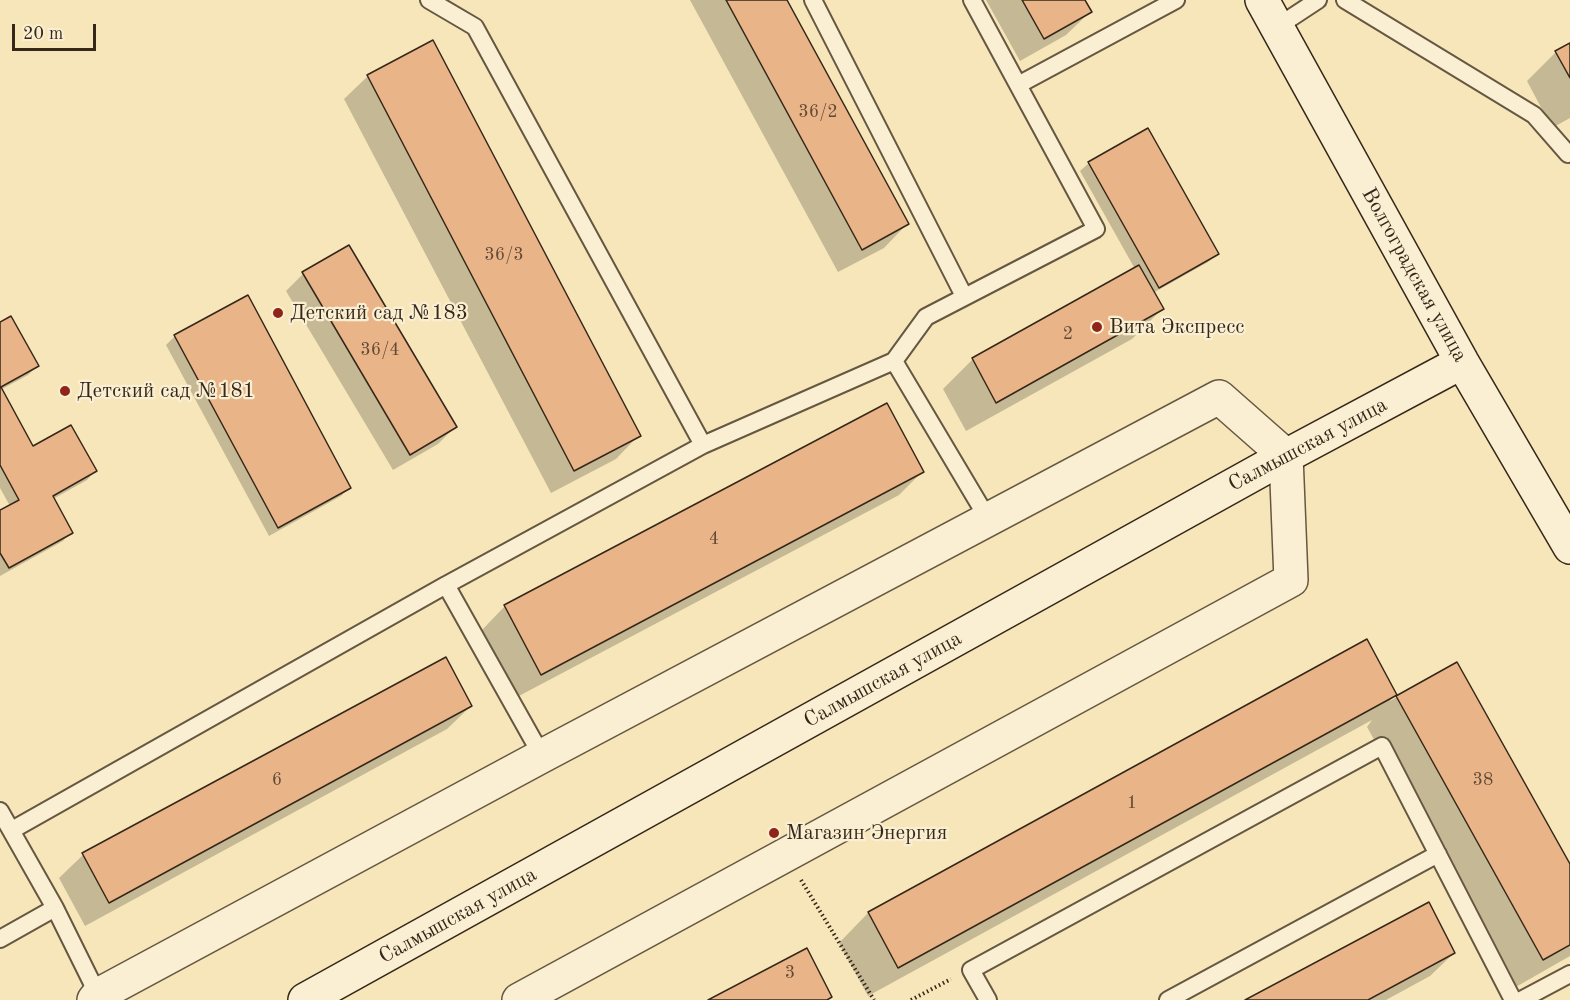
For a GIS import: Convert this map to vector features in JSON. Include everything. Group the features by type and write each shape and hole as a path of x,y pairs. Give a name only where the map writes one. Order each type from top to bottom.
{"street":[{"name":"Волгоградская улица","path":"1270,14 1462,362 1570,547"},
{"name":"Салмышская улица","path":"305,1000 1286,456 1462,362"},
{"path":"96,998 542,756 1219,397 1286,456 1291,580 519,1000"}],"lane":[{"path":"429,0 475,27 703,445"},
{"path":"813,0 964,296"},
{"path":"12,830 446,585 703,445 894,361 926,317 1096,229 972,0"},
{"path":"1018,85 1176,0"},
{"path":"1270,14 1318,0"},
{"path":"1345,0 1534,115 1568,154 1570,153"},
{"path":"894,361 988,519"},
{"path":"446,585 542,756"},
{"path":"988,1000 971,970 1382,746 1513,1000"},
{"path":"0,811 55,908 96,998"},
{"path":"1168,1000 1438,854"},
{"path":"0,939 55,908"},
{"path":"1521,1000 1570,974"}],"path":[{"path":"786,855 874,1000"},
{"path":"911,1000 971,970"}],"building":[{"path":"726,0 787,0 909,224 862,250"},
{"path":"1022,0 1085,0 1092,12 1044,39"},
{"path":"433,40 641,436 574,471 367,75"},
{"path":"1570,43 1570,78 1555,51"},
{"path":"1148,128 1219,254 1159,288 1088,162"},
{"path":"349,245 457,427 410,455 302,272"},
{"path":"1139,265 1164,309 996,403 972,358"},
{"path":"248,295 351,488 278,528 174,335"},
{"path":"11,316 39,366 1,387 33,446 71,425 97,471 53,496 73,533 9,568 0,553 0,510 19,500 0,465 0,322"},
{"path":"887,403 924,472 541,675 504,605"},
{"path":"1367,639 1397,695 898,968 868,912"},
{"path":"446,657 472,706 109,903 82,853"},
{"path":"1457,662 1570,864 1570,945 1543,960 1396,696"},
{"path":"1429,902 1455,953 1368,1000 1245,1000"},
{"path":"807,948 832,997 827,1000 708,1000"}],"place":[{"name":"Детский сад №183","path":"278,313"},
{"name":"Вита Экспресс","path":"1097,327"},
{"name":"Детский сад №181","path":"65,391"},
{"name":"Магазин Энергия","path":"774,833"}]}
